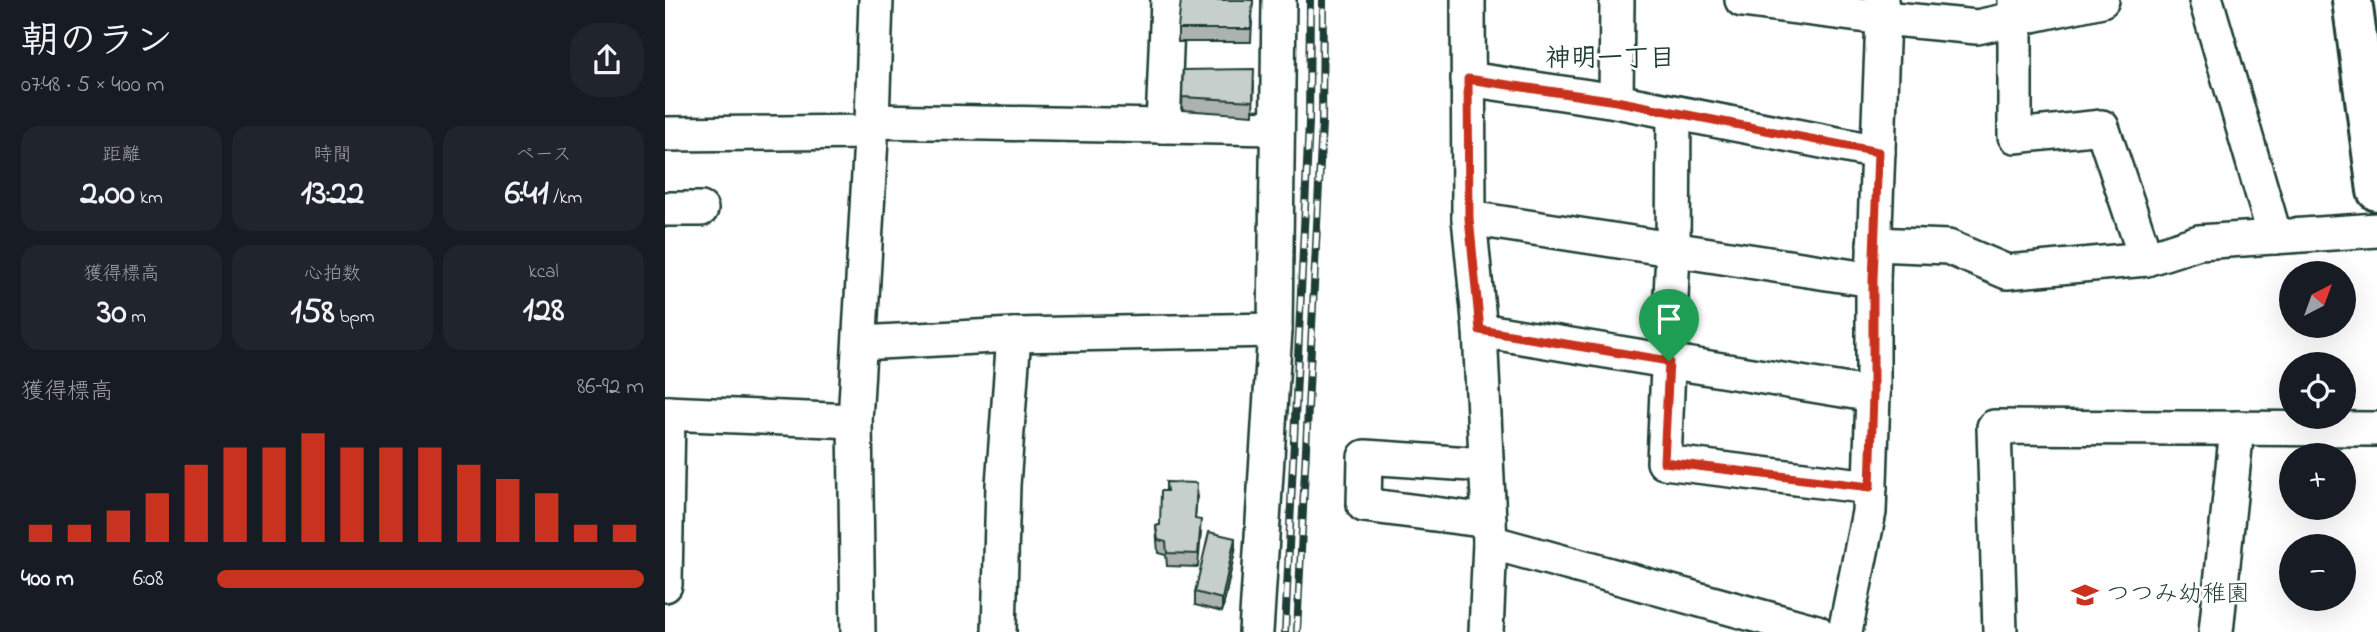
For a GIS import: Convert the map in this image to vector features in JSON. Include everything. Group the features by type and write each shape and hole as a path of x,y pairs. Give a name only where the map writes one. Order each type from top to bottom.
{"main road":[{"path":"2352,0 2372,117 2377,191"}],"street":[{"path":"858,632 855,421 872,127 876,0"},
{"path":"1163,126 1168,0"},
{"path":"1256,632 1275,330 1279,0"},
{"path":"1468,0 1469,218 1480,330 1490,531 1486,632"},
{"path":"1616,101 1618,0"},
{"path":"1742,0 1882,9 1977,27 2015,9 2102,0"},
{"path":"2206,0 2275,237"},
{"path":"1845,632 1870,513 1873,280 1882,9"},
{"path":"2015,9 2015,136 2102,127 2146,259"},
{"path":"1468,79 1616,101 1878,152"},
{"path":"1674,113 1673,250 1664,462 1870,487"},
{"path":"665,134 872,127 1277,128"},
{"path":"665,209 701,209"},
{"path":"1469,218 1873,280"},
{"path":"1874,244 1948,247 2007,272 2146,259 2199,242 2377,230"},
{"path":"860,343 1014,335 1275,330"},
{"path":"1480,330 1873,395"},
{"path":"999,632 1003,485 1014,335"},
{"path":"665,585 666,413 855,421"},
{"path":"2000,632 1994,427 2377,429"},
{"path":"2216,632 2237,428"},
{"path":"1486,465 1365,457 1364,505 1490,531 1818,632"}],"building":[{"path":"1181,0 1253,0 1251,29 1178,29"},
{"path":"1254,69 1253,101 1182,97 1183,70"},
{"path":"1166,482 1197,483 1195,519 1201,520 1198,554 1167,553 1166,542 1158,540 1156,526 1160,525 1161,491 1167,491"},
{"path":"1209,532 1235,538 1222,599 1195,592"}],"railway":[{"path":"1285,632 1309,122 1310,0"},
{"path":"1297,632 1322,123 1323,0"}],"place":[{"name":"つつみ幼稚園","path":"2085,595"}],"district":[{"name":"神明一丁目","path":"1610,60"}],"route":[{"path":"1468,79 1616,101 1878,152 1870,487 1664,462 1669,361 1480,330 1469,218 1468,79"}]}
